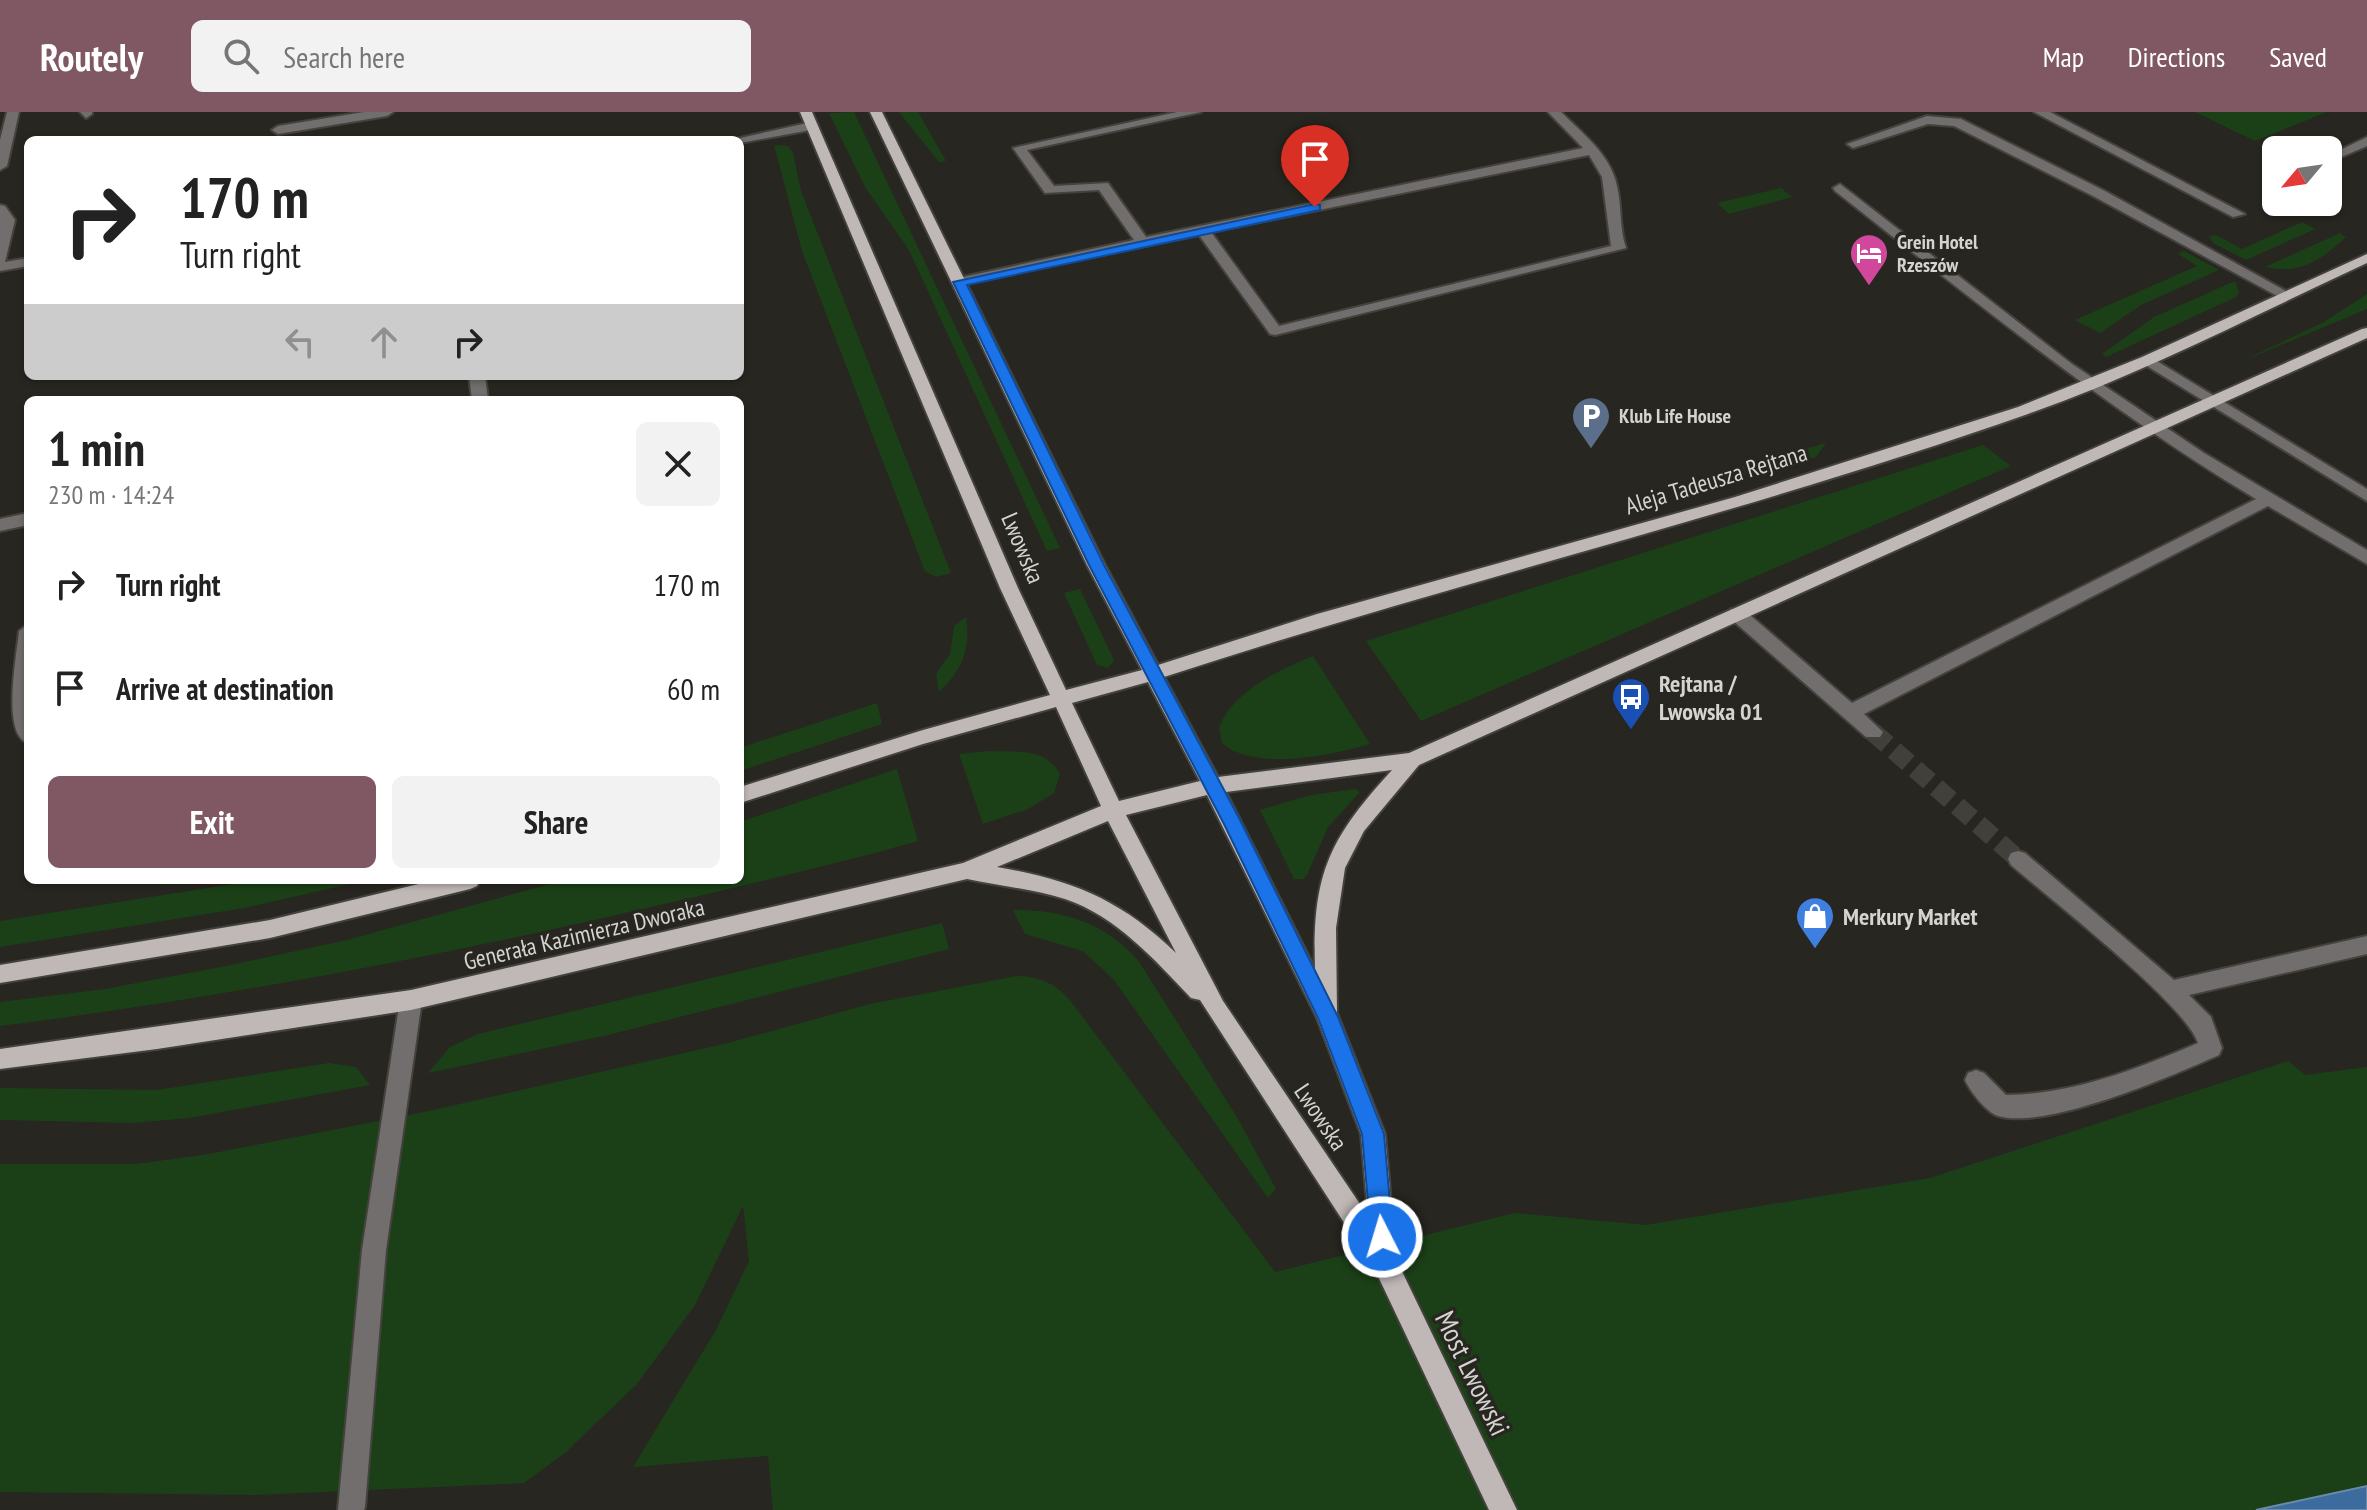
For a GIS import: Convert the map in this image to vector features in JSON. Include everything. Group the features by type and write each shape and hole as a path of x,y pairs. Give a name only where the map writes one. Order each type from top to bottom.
{"main road":[{"name":"Lwowska","path":"876,112 1151,674 1328,1017 1373,1134 1385,1263"},
{"name":"Lwowska","path":"809,119 1061,702 1113,810 1215,1008 1385,1263"},
{"name":"Aleja Tadeusza Rejtana","path":"1061,702 1317,620 1741,501 2024,410 2147,360 2367,258"},
{"path":"1210,786 1327,774 1412,760 2367,332"},
{"path":"744,794 923,737 1061,702"},
{"path":"1328,1017 1325,931 1328,887 1343,847 1412,760"},
{"name":"Generała Kazimierza Dworaka","path":"0,1059 157,1039 411,1000 966,871 1113,810 1210,786"},
{"path":"966,871 1041,884 1086,898 1150,941 1215,1008"},
{"path":"0,974 270,929 454,884"},
{"name":"Most Lwowski","path":"1385,1263 1503,1510"}],"street":[{"path":"0,166 13,112"},
{"path":"277,112 278,135 349,115 387,112"},
{"path":"1143,243 1103,186 1050,190 1019,148 1195,112"},
{"path":"1203,231 1275,331 1619,248 1610,229 1615,202 1611,181 1592,150 1554,112"},
{"path":"2040,112 2238,214"},
{"path":"744,138 809,119"},
{"path":"1853,144 1927,120 1957,122 2055,170 2288,296"},
{"path":"2342,152 2367,141"},
{"path":"959,282 1592,150"},
{"path":"1840,188 2092,383 2154,427 2367,558"},
{"path":"0,209 8,220 0,259"},
{"path":"0,267 24,263"},
{"path":"2147,360 2367,496"},
{"path":"1851,712 2271,498"},
{"path":"0,525 24,520"},
{"path":"1737,614 1873,732"},
{"path":"24,677 21,712 24,722"},
{"path":"1976,1080 2001,1106 2030,1107 2177,1063 2211,1048 2203,1024 2170,990 2018,859"},
{"path":"2170,990 2367,945"},
{"path":"351,1507 374,1250 411,1000"}],"green space":[{"path":"854,112 1060,548 1047,551 909,250 865,187 829,113"},
{"path":"899,112 918,112 946,161 939,162"},
{"path":"2195,112 2327,112 2262,136 2255,141"},
{"path":"774,145 788,146 793,153 801,191 951,573 936,577 925,571 802,251"},
{"path":"1781,188 1792,197 1729,214 1717,203"},
{"path":"2302,222 2315,229 2246,260 2213,243 2209,236 2216,235 2242,249"},
{"path":"2340,233 2346,237 2310,264 2289,269 2265,267"},
{"path":"2184,251 2219,270 2141,305 2100,333 2075,320 2197,266 2178,254"},
{"path":"2235,281 2239,292 2236,297 2106,357 2102,354 2154,317"},
{"path":"2367,294 2367,309 2238,363 2324,322"},
{"path":"1826,443 1816,457 1760,472 1666,488"},
{"path":"1983,445 2011,466 1421,721 1366,641"},
{"path":"1080,589 1114,660 1108,668 1097,665 1064,593"},
{"path":"966,617 967,639 963,658 954,676 939,692 936,674 950,654 954,626"},
{"path":"1313,656 1370,744 1336,753 1273,759 1236,752 1222,743 1219,728 1234,703 1258,683"},
{"path":"877,703 882,724 744,770 744,747"},
{"path":"989,751 1029,753 1047,759 1060,774 1054,793 1028,809 983,824 959,754"},
{"path":"897,769 918,841 658,906 440,953 221,994 0,1026 0,1002 105,989 231,965 347,940 550,884 744,884 744,821"},
{"path":"1355,789 1360,792 1328,827 1307,875 1303,879 1294,879 1260,810 1311,795"},
{"path":"233,884 350,884 244,908 0,947 0,921"},
{"path":"1013,910 1049,912 1082,921 1111,936 1138,960 1238,1119 1276,1189 1268,1198 1114,980 1083,951 1025,934"},
{"path":"942,923 949,949 608,1035 428,1073 450,1047 478,1034"},
{"path":"1017,976 1046,982 1069,999 1275,1272 1515,1213 1646,1225 1930,1178 2288,1061 2305,1075 2367,1067 2367,1486 2256,1510 773,1510 768,1456 633,1467 716,1330 749,1261 743,1206 695,1305 637,1384 566,1452 524,1483 256,1495 0,1492 0,1164 136,1164 209,1154 429,1111 728,1043 870,1004"},
{"path":"329,1063 356,1067 370,1085 189,1118 133,1123 0,1120 0,1088 157,1090"}],"water":[{"path":"2367,1486 2367,1510 2256,1510"}],"tunnel":[{"path":"1873,732 2018,859"}],"place":[{"name":"Grein Hotel Rzeszów","path":"1869,287"},
{"name":"Klub Life House","path":"1591,450"},
{"name":"Rejtana / Lwowska 01","path":"1631,731"},
{"name":"Merkury Market","path":"1815,950"}],"route":[{"path":"1315,207 959,282 1096,565 1232,823 1328,1017 1373,1134 1382,1237"}]}
